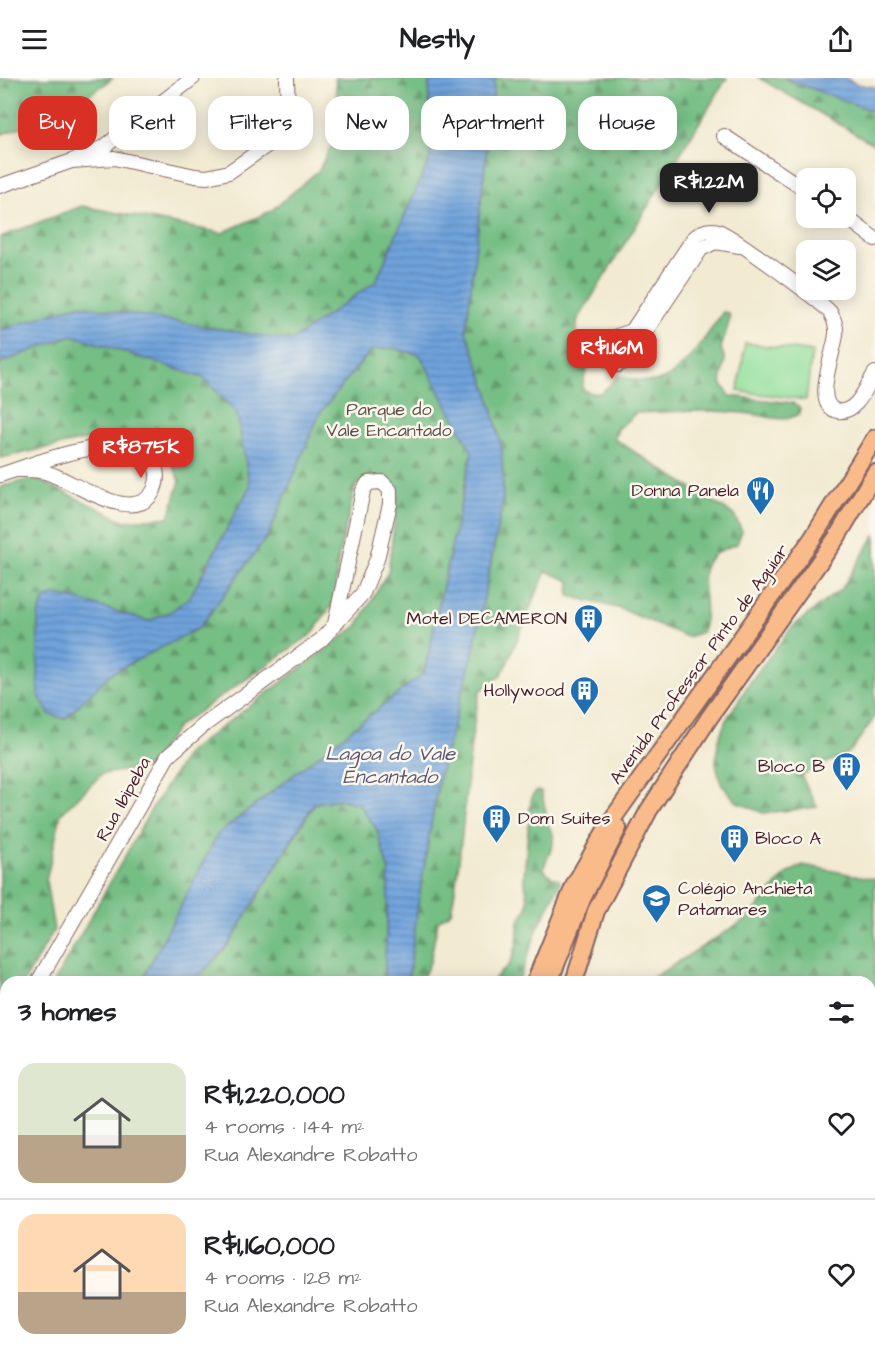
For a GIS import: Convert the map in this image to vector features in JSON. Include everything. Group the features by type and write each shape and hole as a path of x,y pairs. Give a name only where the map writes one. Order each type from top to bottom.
{"main road":[{"name":"Avenida Professor Pinto de Aguiar","path":"537,976 575,884 611,821 817,533 875,438"},
{"path":"576,976 596,911 649,810 709,718 837,537 875,473"},
{"path":"551,976 582,898 642,776"}],"street":[{"path":"170,96 193,78"},
{"path":"72,161 121,159 207,177 229,172 284,130 290,112 287,78"},
{"path":"724,136 796,184"},
{"path":"0,186 72,161 109,143"},
{"path":"116,150 121,159"},
{"path":"856,225 875,239"},
{"path":"740,246 715,242 701,249 627,359 623,363 613,364 604,358 602,349 605,340 632,331 699,233 717,231 731,237 830,312 835,321 836,335 824,389 828,404 833,409 843,411 854,406 875,373"},
{"path":"0,475 67,453 131,448 143,452 151,459 158,476 151,495 145,501 126,506 46,472 17,470"},
{"name":"Rua Ibipeba","path":"42,976 74,924 168,756 197,730 321,639 335,624 363,593 371,576 391,497 390,490 382,482 368,483 363,491 335,624"}],"green space":[{"path":"0,78 113,78 87,96 18,96 18,128 0,135"},
{"path":"335,78 429,78 429,96 421,96 421,150 430,150 430,158 376,281 291,341 78,305 0,330 0,237 82,206 222,233 271,211 319,170 329,150 409,150 409,96 337,96"},
{"name":"Parque do Vale Encantado","path":"495,78 727,78 577,321 577,340 589,342 595,347 584,378 583,390 601,392 619,376 647,381 665,378 675,372 694,353 723,312 729,313 730,319 721,348 725,360 721,383 730,396 793,403 800,408 799,414 784,419 728,412 636,413 618,429 614,439 734,515 742,531 737,544 720,551 709,559 703,579 705,617 702,632 687,637 621,609 569,596 570,581 546,571 506,666 500,676 480,691 451,912 438,921 430,962 424,976 409,976 439,777 473,653 503,500 502,449 488,392 466,331 487,150 566,150 566,96 493,96"},
{"path":"759,78 783,78 875,112 875,145"},
{"name":"Parque do Vale Encantado","path":"72,335 204,378 237,414 250,486 190,597 170,612 148,621 71,598 65,719 110,674 199,628 269,534 320,413 372,349 392,348 420,355 472,452 424,673 218,834 144,976 57,976 151,810 188,752 357,626 388,572 398,494 383,477 356,484 339,555 334,602 312,634 178,726 148,767 102,774 61,814 46,881 54,930 27,976 0,976 0,487 34,478 125,521 169,517 180,481 162,443 104,436 0,458 0,363"},
{"path":"745,343 812,352 806,400 738,391"},
{"path":"875,535 875,717 850,752 801,775 817,807 763,813 737,802 721,784 716,764 718,741 726,720 750,682 792,627 842,588"},
{"path":"536,791 541,791 546,812 545,820 553,834 553,845 543,869 552,877 559,879 560,884 537,930 520,976 497,976 510,963 517,944 519,921 527,909 528,899 524,877 532,796"},
{"path":"339,799 359,804 377,830 389,872 384,976 200,976 229,944 315,803"},
{"path":"803,865 875,879 875,976 656,976 748,918 786,874"}],"water":[{"name":"Lagoa do Vale Encantado","path":"429,78 495,78 493,96 429,96"},
{"path":"783,78 845,78 857,84 875,87 875,112"},
{"name":"Lagoa do Vale Encantado","path":"430,150 487,150 466,331 488,392 502,449 503,500 473,653 439,777 409,976 384,976 389,872 377,830 359,804 339,799 314,803 229,944 200,976 144,976 218,834 424,673 472,452 420,355 392,348 371,350 320,413 269,534 199,628 110,674 65,719 49,714 38,694 38,615 45,599 55,595 71,598 148,621 170,612 190,597 250,486 237,414 204,378 72,335 0,363 0,330 78,305 291,341 376,281 430,158"}],"place":[{"name":"Donna Panela","path":"760,516"},
{"name":"Motel DECAMERON","path":"588,644"},
{"name":"Hollywood","path":"585,716"},
{"name":"Bloco B","path":"846,792"},
{"name":"Dom Suítes","path":"497,844"},
{"name":"Bloco A","path":"734,864"},
{"name":"Colégio Anchieta Patamares","path":"657,924"}]}
